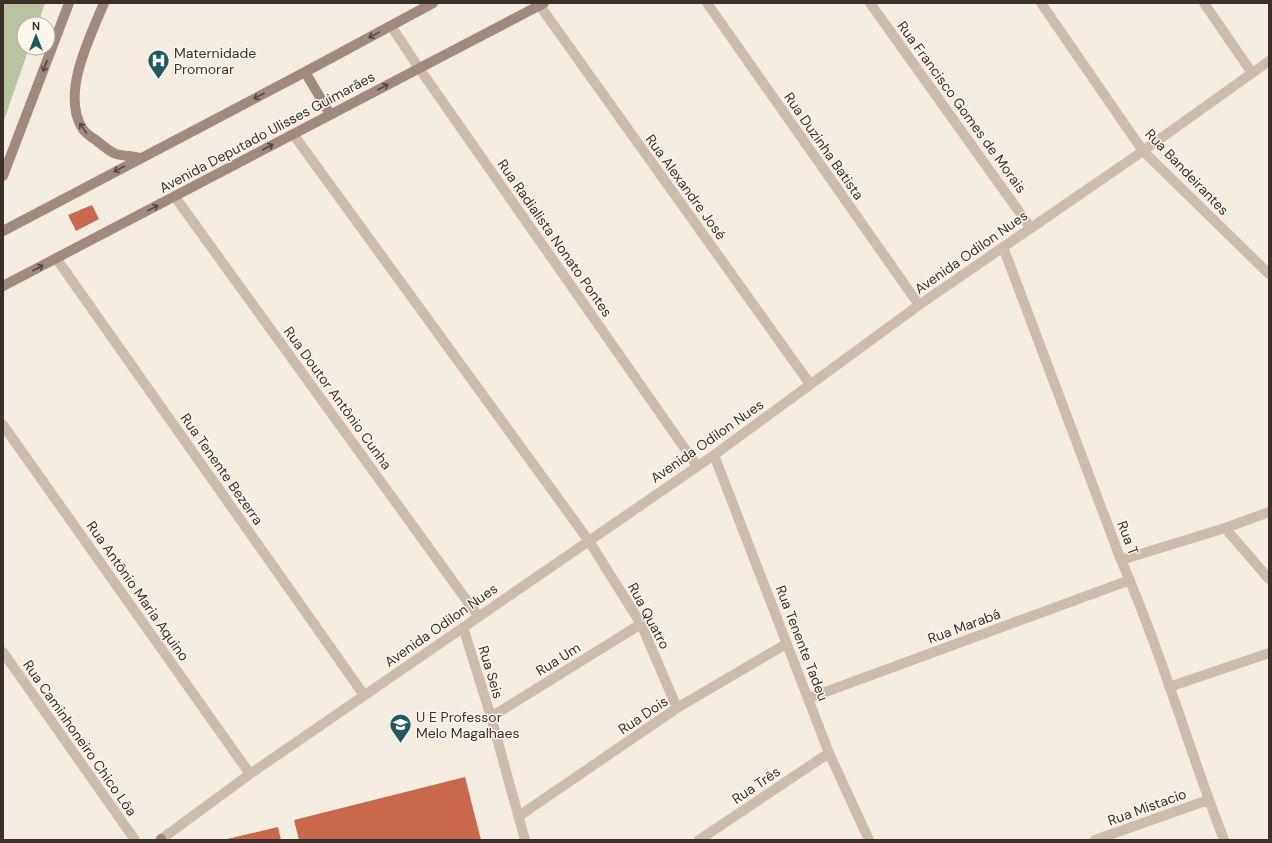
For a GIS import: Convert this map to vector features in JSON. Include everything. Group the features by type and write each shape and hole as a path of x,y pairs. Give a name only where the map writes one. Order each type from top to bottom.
{"street":[{"path":"3,176 69,3"},
{"path":"104,3 84,53 78,74 75,95 77,116 82,130 102,145 115,153 140,158"},
{"path":"3,231 433,3"},
{"name":"Rua Duzinha Batista","path":"707,3 919,305"},
{"name":"Rua Francisco Gomes de Morais","path":"870,3 1030,227"},
{"name":"Rua Bandeirantes","path":"1041,3 1143,151 1269,274"},
{"path":"1204,3 1252,73"},
{"name":"Avenida Deputado Ulisses Guimarães","path":"3,286 542,4"},
{"name":"Rua Alexandre José","path":"542,4 810,384"},
{"name":"Rua Radialista Nonato Pontes","path":"391,26 697,466"},
{"name":"Avenida Odilon Nues","path":"161,840 250,774 714,455 919,305 1030,227 1143,151 1269,61"},
{"path":"305,72 330,114"},
{"path":"293,134 589,541"},
{"name":"Rua Doutor Antônio Cunha","path":"175,197 478,616"},
{"name":"Rua T","path":"1003,247 1121,560 1130,580 1169,686 1208,800 1224,840"},
{"name":"Rua Tenente Bezerra","path":"56,258 364,695"},
{"name":"Rua Antônio Maria Aquino","path":"3,425 250,774"},
{"name":"Rua Tenente Tadeu","path":"714,455 829,753 869,840"},
{"path":"1121,560 1225,528 1269,512"},
{"path":"1225,528 1269,579"},
{"name":"Rua Quatro","path":"589,541 641,624 677,708"},
{"name":"Rua Marabá","path":"809,698 1130,580"},
{"name":"Rua Um","path":"491,717 641,624"},
{"name":"Rua Seis","path":"463,628 491,717 525,840"},
{"name":"Rua Dois","path":"519,816 677,708 786,644"},
{"name":"Rua Caminhoneiro Chico Lôa","path":"3,652 135,840"},
{"path":"1169,686 1269,653"},
{"name":"Rua Três","path":"699,840 829,753"},
{"name":"Rua Mistacio","path":"1096,840 1208,800"}],"green space":[{"path":"3,3 45,3 41,16 16,16 16,56 26,56 3,123"}],"building":[{"path":"92,205 99,219 76,231 68,215"},
{"path":"465,777 481,840 299,840 294,820"},
{"path":"278,827 281,840 227,840 227,839"}],"place":[{"name":"Maternidade Promorar","path":"158,80"},
{"name":"U E Professor Melo Magalhaes","path":"400,744"}]}
